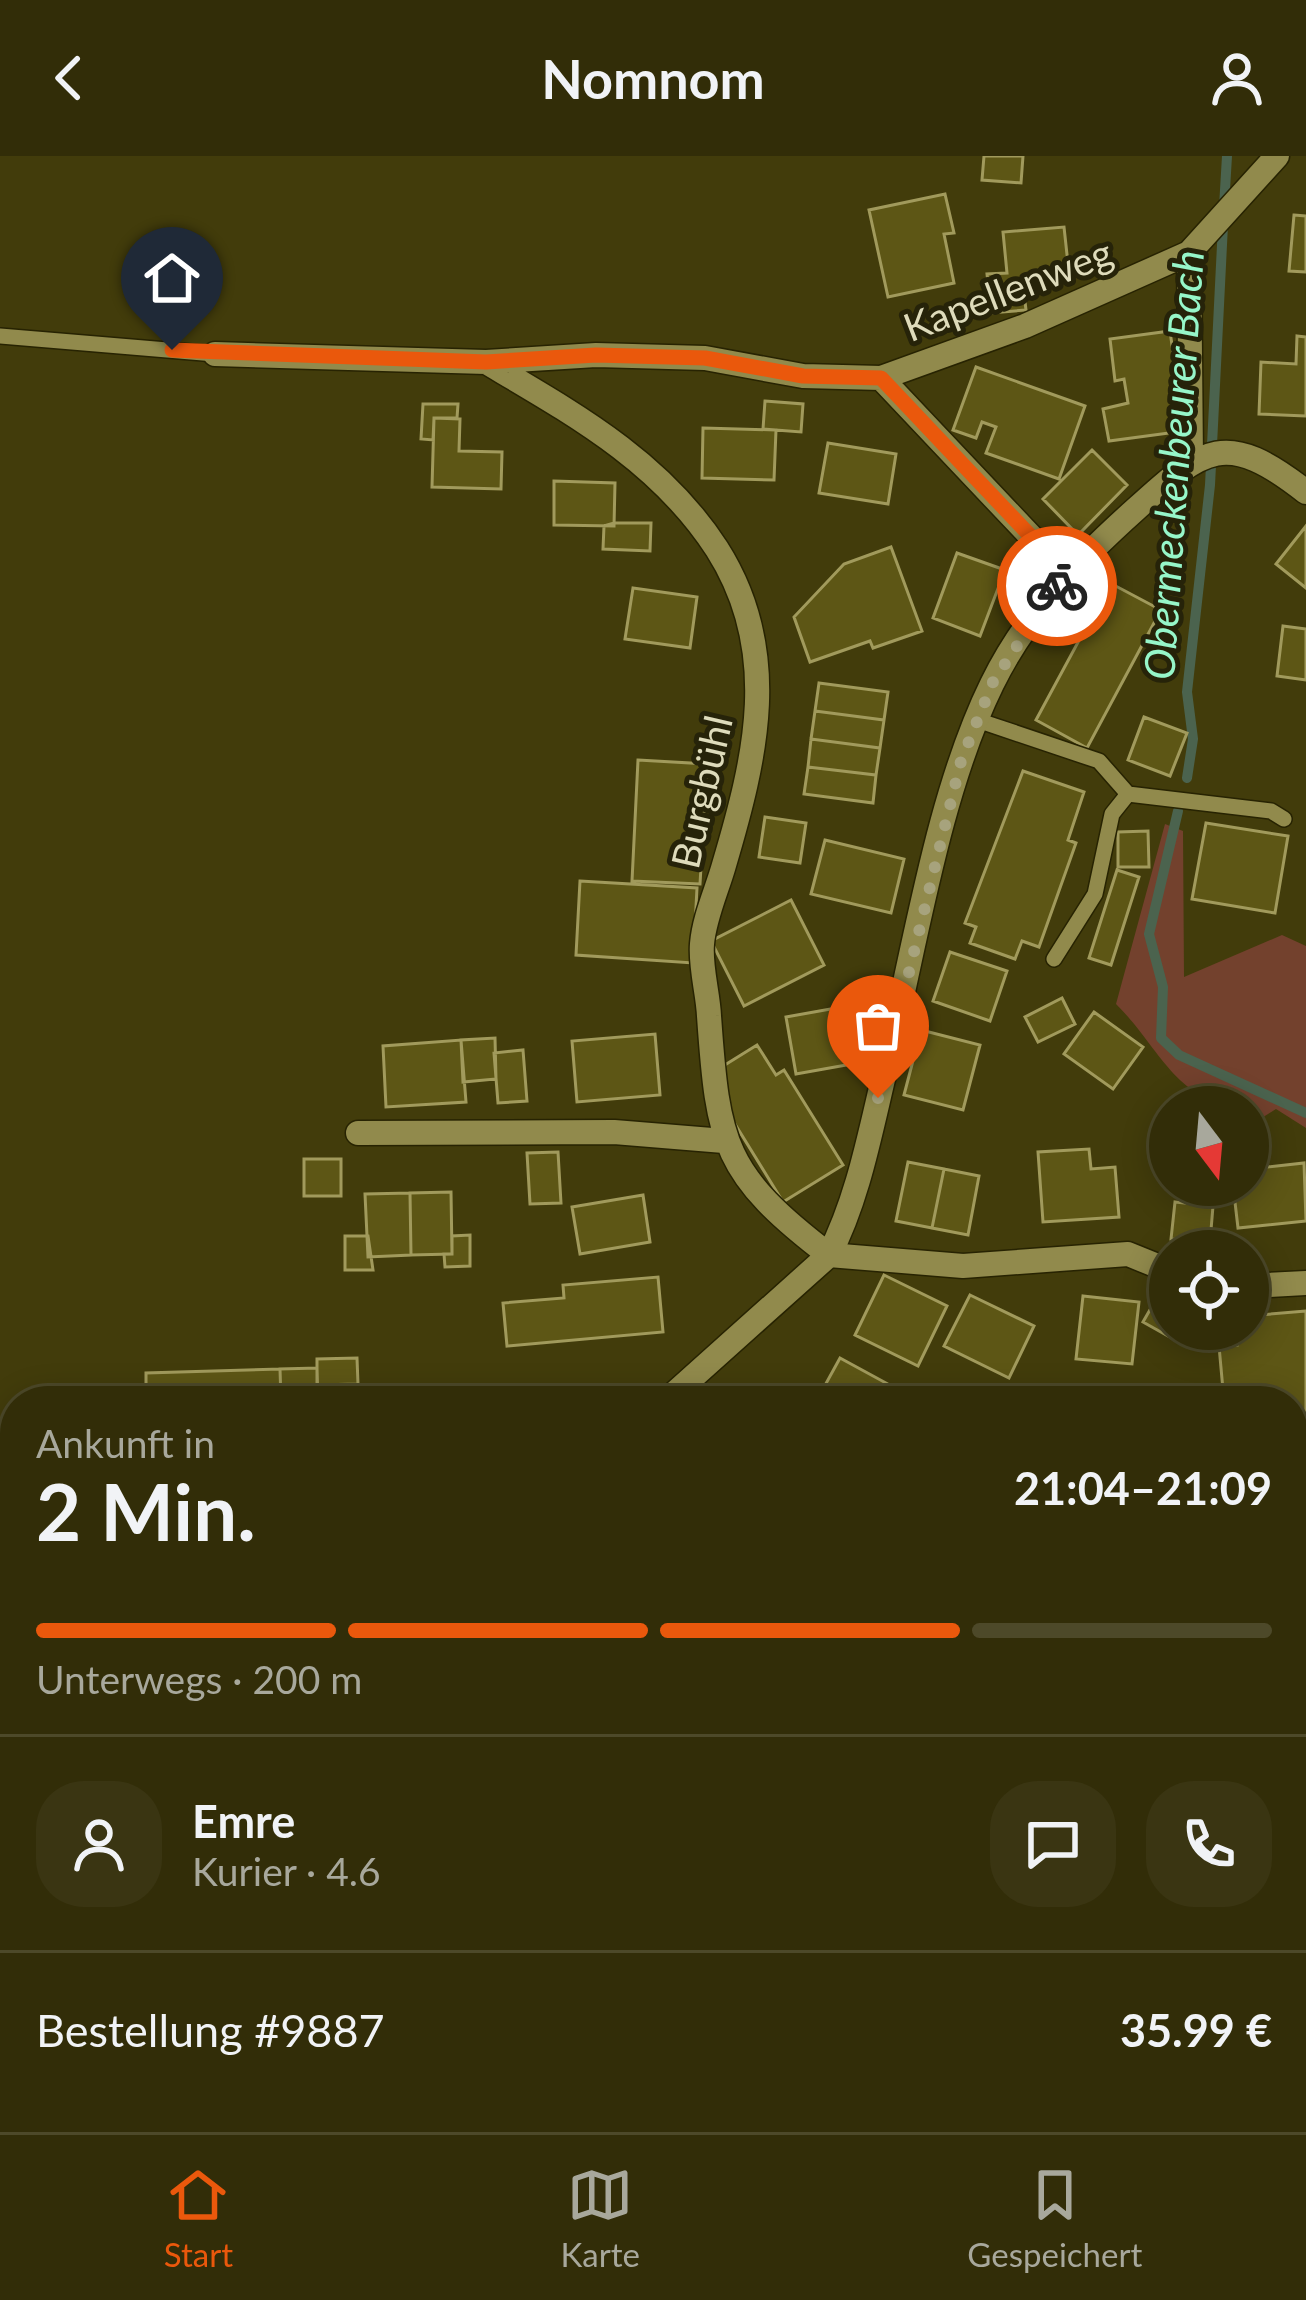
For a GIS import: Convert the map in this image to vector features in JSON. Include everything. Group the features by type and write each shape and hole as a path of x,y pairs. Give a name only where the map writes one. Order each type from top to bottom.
{"street":[{"name":"Kapellenweg","path":"215,354 486,362 596,355 705,358 803,376 881,378 1025,326 1197,246 1277,156"},
{"path":"1194,458 1197,246"},
{"name":"Burgbühl","path":"486,362 604,432 685,506 720,553 757,647 760,689 752,768 702,943 713,1103 724,1141 762,1196 829,1255"},
{"path":"881,378 1037,543 1074,564"},
{"path":"683,1386 829,1255 868,1140 961,761 1021,636 1074,564 1194,458 1226,453 1257,458 1306,492"},
{"path":"358,1133 614,1132 724,1141"},
{"path":"829,1255 962,1266 1128,1255 1149,1263"},
{"path":"1269,1285 1306,1283"}],"lane":[{"name":"Kapellenweg","path":"0,336 215,354"},
{"path":"977,720 1100,760 1128,794 1270,811 1284,819"},
{"path":"1054,959 1095,893 1112,814 1128,794"}],"shaded area":[{"path":"1165,824 1183,831 1184,977 1282,935 1306,946 1306,1128 1276,1109 1269,1113 1269,1086 1187,1086 1116,1004"}],"building":[{"path":"984,156 1023,156 1021,183 982,180"},
{"path":"945,194 954,233 944,234 954,283 888,297 869,210"},
{"path":"1294,215 1306,216 1306,272 1289,271"},
{"path":"1064,227 1069,273 1022,277 1026,310 991,313 987,274 1007,273 1003,232"},
{"path":"1170,331 1184,431 1109,441 1103,409 1128,403 1124,379 1115,381 1110,339"},
{"path":"1297,336 1306,337 1306,416 1259,414 1261,362 1296,364"},
{"path":"976,367 1085,406 1059,479 986,453 996,427 982,422 976,438 953,430"},
{"path":"765,401 803,404 801,432 763,429"},
{"path":"423,404 458,404 457,418 434,418 433,440 421,439"},
{"path":"434,418 460,419 459,451 502,452 501,489 432,487"},
{"path":"703,428 776,430 774,480 702,478"},
{"path":"828,443 896,454 888,504 819,493"},
{"path":"1092,450 1127,485 1078,535 1043,499"},
{"path":"554,481 615,483 614,526 554,525"},
{"path":"651,523 650,551 603,549 604,526"},
{"path":"1306,526 1306,588 1276,564"},
{"path":"891,547 922,631 873,648 870,641 810,662 794,617 844,564"},
{"path":"957,553 1005,570 980,636 933,618"},
{"path":"1110,583 1161,610 1087,748 1036,720"},
{"path":"633,588 697,597 690,648 625,639"},
{"path":"1283,626 1306,629 1306,680 1277,676"},
{"path":"819,683 888,692 884,720 815,711"},
{"path":"815,711 884,720 880,748 811,739"},
{"path":"1144,717 1187,733 1170,776 1128,760"},
{"path":"811,739 880,748 876,775 808,767"},
{"path":"638,760 707,764 700,884 632,881"},
{"path":"808,767 876,775 873,803 804,794"},
{"path":"1023,771 1084,792 1068,840 1076,843 1039,947 1022,941 1015,959 970,943 976,927 965,923"},
{"path":"765,817 806,823 800,863 759,857"},
{"path":"1206,823 1288,836 1275,913 1192,899"},
{"path":"1148,831 1149,867 1118,867 1118,832"},
{"path":"825,840 904,859 891,913 811,894"},
{"path":"1117,870 1139,877 1111,965 1089,958"},
{"path":"580,881 697,888 693,963 576,955"},
{"path":"791,900 824,965 744,1006 711,941"},
{"path":"950,952 1007,971 990,1021 933,1001"},
{"path":"1062,998 1075,1024 1038,1042 1025,1017"},
{"path":"853,1005 863,1062 796,1074 786,1017"},
{"path":"1094,1012 1143,1047 1113,1089 1064,1054"},
{"path":"921,1030 980,1045 963,1110 904,1095"},
{"path":"655,1034 660,1095 577,1102 572,1041"},
{"path":"495,1038 496,1079 463,1082 461,1040"},
{"path":"461,1040 466,1102 386,1107 383,1046"},
{"path":"757,1045 776,1075 784,1070 843,1165 783,1202 722,1103 720,1068"},
{"path":"523,1050 527,1101 498,1103 494,1053"},
{"path":"1089,1149 1091,1169 1115,1167 1119,1217 1043,1222 1038,1152"},
{"path":"558,1152 561,1203 530,1204 527,1153"},
{"path":"304,1159 341,1159 341,1196 304,1196"},
{"path":"908,1162 944,1169 932,1228 896,1221"},
{"path":"1304,1163 1306,1221 1238,1228 1235,1206 1269,1206 1269,1167"},
{"path":"944,1169 979,1176 968,1235 932,1228"},
{"path":"451,1192 452,1254 411,1255 410,1193"},
{"path":"410,1193 411,1255 368,1257 365,1194"},
{"path":"643,1195 650,1242 580,1254 572,1207"},
{"path":"1175,1206 1213,1206 1211,1230 1172,1230"},
{"path":"470,1235 470,1266 445,1267 444,1254 452,1254 452,1236"},
{"path":"345,1236 368,1236 373,1270 345,1270"},
{"path":"884,1275 947,1306 918,1366 855,1335"},
{"path":"658,1277 663,1332 507,1346 503,1303 564,1298 563,1285"},
{"path":"970,1295 1034,1326 1009,1378 944,1346"},
{"path":"1083,1296 1139,1302 1132,1364 1076,1359"},
{"path":"1306,1311 1306,1386 1223,1386 1219,1350 1269,1350 1269,1314"},
{"path":"357,1358 358,1384 317,1385 317,1359"},
{"path":"840,1358 891,1386 825,1386"},
{"path":"317,1368 318,1386 281,1386 280,1369"},
{"path":"280,1369 281,1386 146,1386 146,1373"}],"waterway":[{"name":"Obermeckenbeurer Bach","path":"1224,207 1227,156"},
{"name":"Obermeckenbeurer Bach","path":"1187,778 1193,739 1187,692 1210,485 1223,225"},
{"name":"Obermeckenbeurer Bach","path":"1178,811 1149,934 1163,987 1161,1038 1179,1055 1306,1113"}],"way so far":[{"path":"878,1098 961,761 993,682 1057,586"}],"route":[{"path":"172,350 486,362 596,355 705,358 803,376 881,378 1037,543 1074,564 1057,586"}]}
